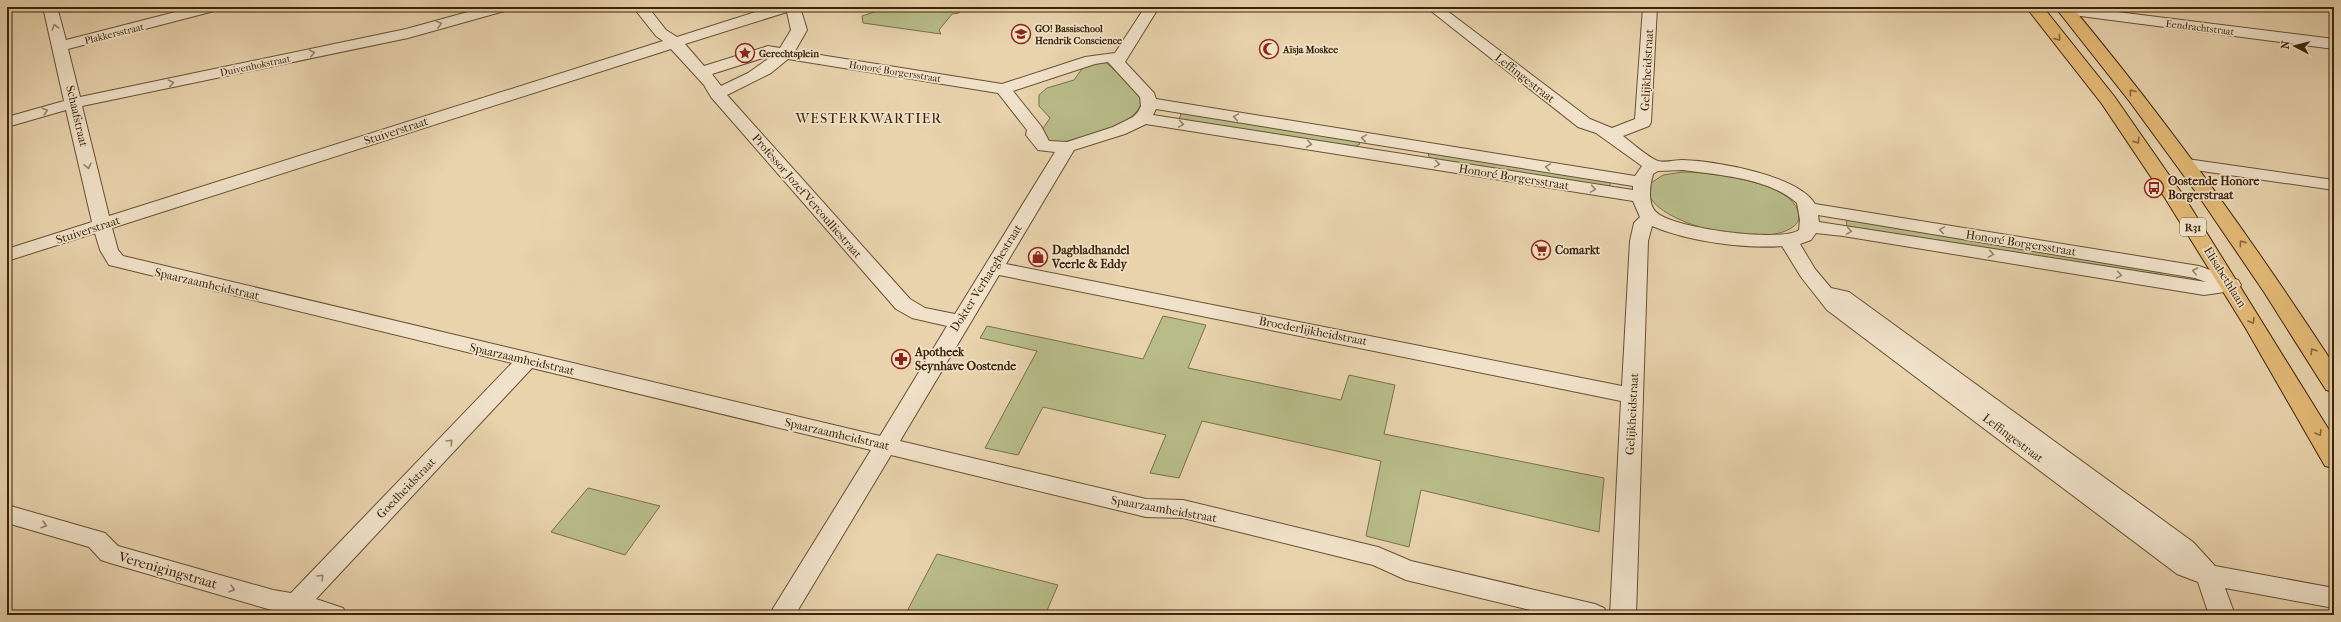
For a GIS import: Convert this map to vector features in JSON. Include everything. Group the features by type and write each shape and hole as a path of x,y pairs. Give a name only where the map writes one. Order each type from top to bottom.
{"main road":[{"name":"Elisabethlaan","path":"2034,7 2118,113 2231,285 2334,459"},
{"name":"Eendrachtstraat","path":"2042,7 2064,8"},
{"name":"R31","path":"2064,8 2116,72 2187,164 2275,291 2334,384"},
{"name":"Honoré Borgersstraat","path":"2231,285 2275,291"}],"street":[{"name":"Schaafstraat","path":"50,7 61,46 102,225"},
{"name":"Plakkersstraat","path":"61,46 213,7"},
{"name":"Duivenhokstraat","path":"7,122 74,103 408,33 503,7"},
{"name":"Professor Jozef Vercoulliestraat","path":"640,7 661,33 674,42 712,83 717,94 903,304 919,313 959,322"},
{"name":"Stuiverstraat","path":"7,255 786,7"},
{"path":"717,94 764,70 787,54 799,30 793,7"},
{"path":"1120,58 1102,58 1003,89 1035,130 1035,135 1044,146 1067,147 1123,129 1146,110 1148,96 1117,63 1152,7"},
{"name":"Leffingestraat","path":"1433,7 1454,15 1584,123 1606,132 1654,166"},
{"name":"Gelijkheidstraat","path":"1606,132 1643,122 1650,7"},
{"name":"Eendrachtstraat","path":"2064,8 2334,44"},
{"path":"702,72 758,53 768,51 787,54"},
{"name":"Honoré Borgersstraat","path":"787,54 1003,89"},
{"name":"Honoré Borgersstraat","path":"1146,110 1642,190"},
{"name":"Dokter Verhaeghestraat","path":"782,615 992,267 1067,147"},
{"path":"2187,164 2334,184"},
{"path":"1683,165 1759,177 1784,187 1804,199 1809,217 1803,237 1789,242 1725,237 1694,231 1651,218 1644,209 1642,190 1645,171 1654,166 1683,165"},
{"name":"Honoré Borgersstraat","path":"1809,217 1843,230 2204,289 2231,285"},
{"name":"Gelijkheidstraat","path":"1623,615 1634,396 1639,241 1643,223 1651,218"},
{"name":"Spaarzaamheidstraat","path":"102,225 113,257 116,261 127,265 1146,508 1190,511 1378,557 1406,570 1595,615"},
{"name":"Leffingestraat","path":"1789,242 1808,273 1834,305 2186,567 2208,575 2334,598"},
{"name":"Broederlijkheidstraat","path":"992,267 1634,396"},
{"name":"Goedheidstraat","path":"290,609 527,361"},
{"name":"Verenigingstraat","path":"7,514 96,540 110,553 272,600 290,609 334,615"},
{"path":"2208,575 2222,615"}],"green space":[{"path":"890,7 964,7 959,13 952,14 939,30 941,34 863,23 862,16"},
{"path":"1103,60 1127,81 1142,99 1139,109 1131,117 1120,124 1107,129 1057,144 1050,142 1040,133 1050,118 1039,106 1039,95 1047,88 1074,80 1084,66"},
{"path":"1182,112 1357,141 1360,144 1354,147 1179,119"},
{"path":"1431,153 1610,181 1610,188 1431,159 1428,155"},
{"path":"1683,172 1733,177 1772,189 1788,197 1797,208 1798,222 1786,231 1768,235 1746,235 1722,232 1698,226 1677,218 1660,208 1650,197 1648,193 1648,185 1663,175"},
{"path":"1846,219 2160,271 2162,275 1847,227"},
{"path":"1163,316 1206,325 1188,368 1341,400 1349,375 1395,385 1384,434 1604,478 1599,532 1421,490 1409,547 1366,536 1381,461 1202,421 1179,478 1150,473 1166,435 1043,407 1018,455 985,448 1037,351 980,338 987,326 1143,359"},
{"path":"588,488 660,506 625,555 551,532"},
{"path":"937,554 1058,585 1045,615 905,615"}],"place":[{"name":"GO! Bassischool Hendrik Conscience","path":"1021,34"},
{"name":"Aïsja Moskee","path":"1269,49"},
{"name":"Gerechtsplein","path":"745,53"},
{"name":"Oostende Honore Borgerstraat","path":"2154,188"},
{"name":"Comarkt","path":"1541,250"},
{"name":"Dagbladhandel Veerle & Eddy","path":"1038,257"},
{"name":"Apotheek Seynhave Oostende","path":"901,359"}],"district":[{"name":"WESTERKWARTIER","path":"869,118"}]}
